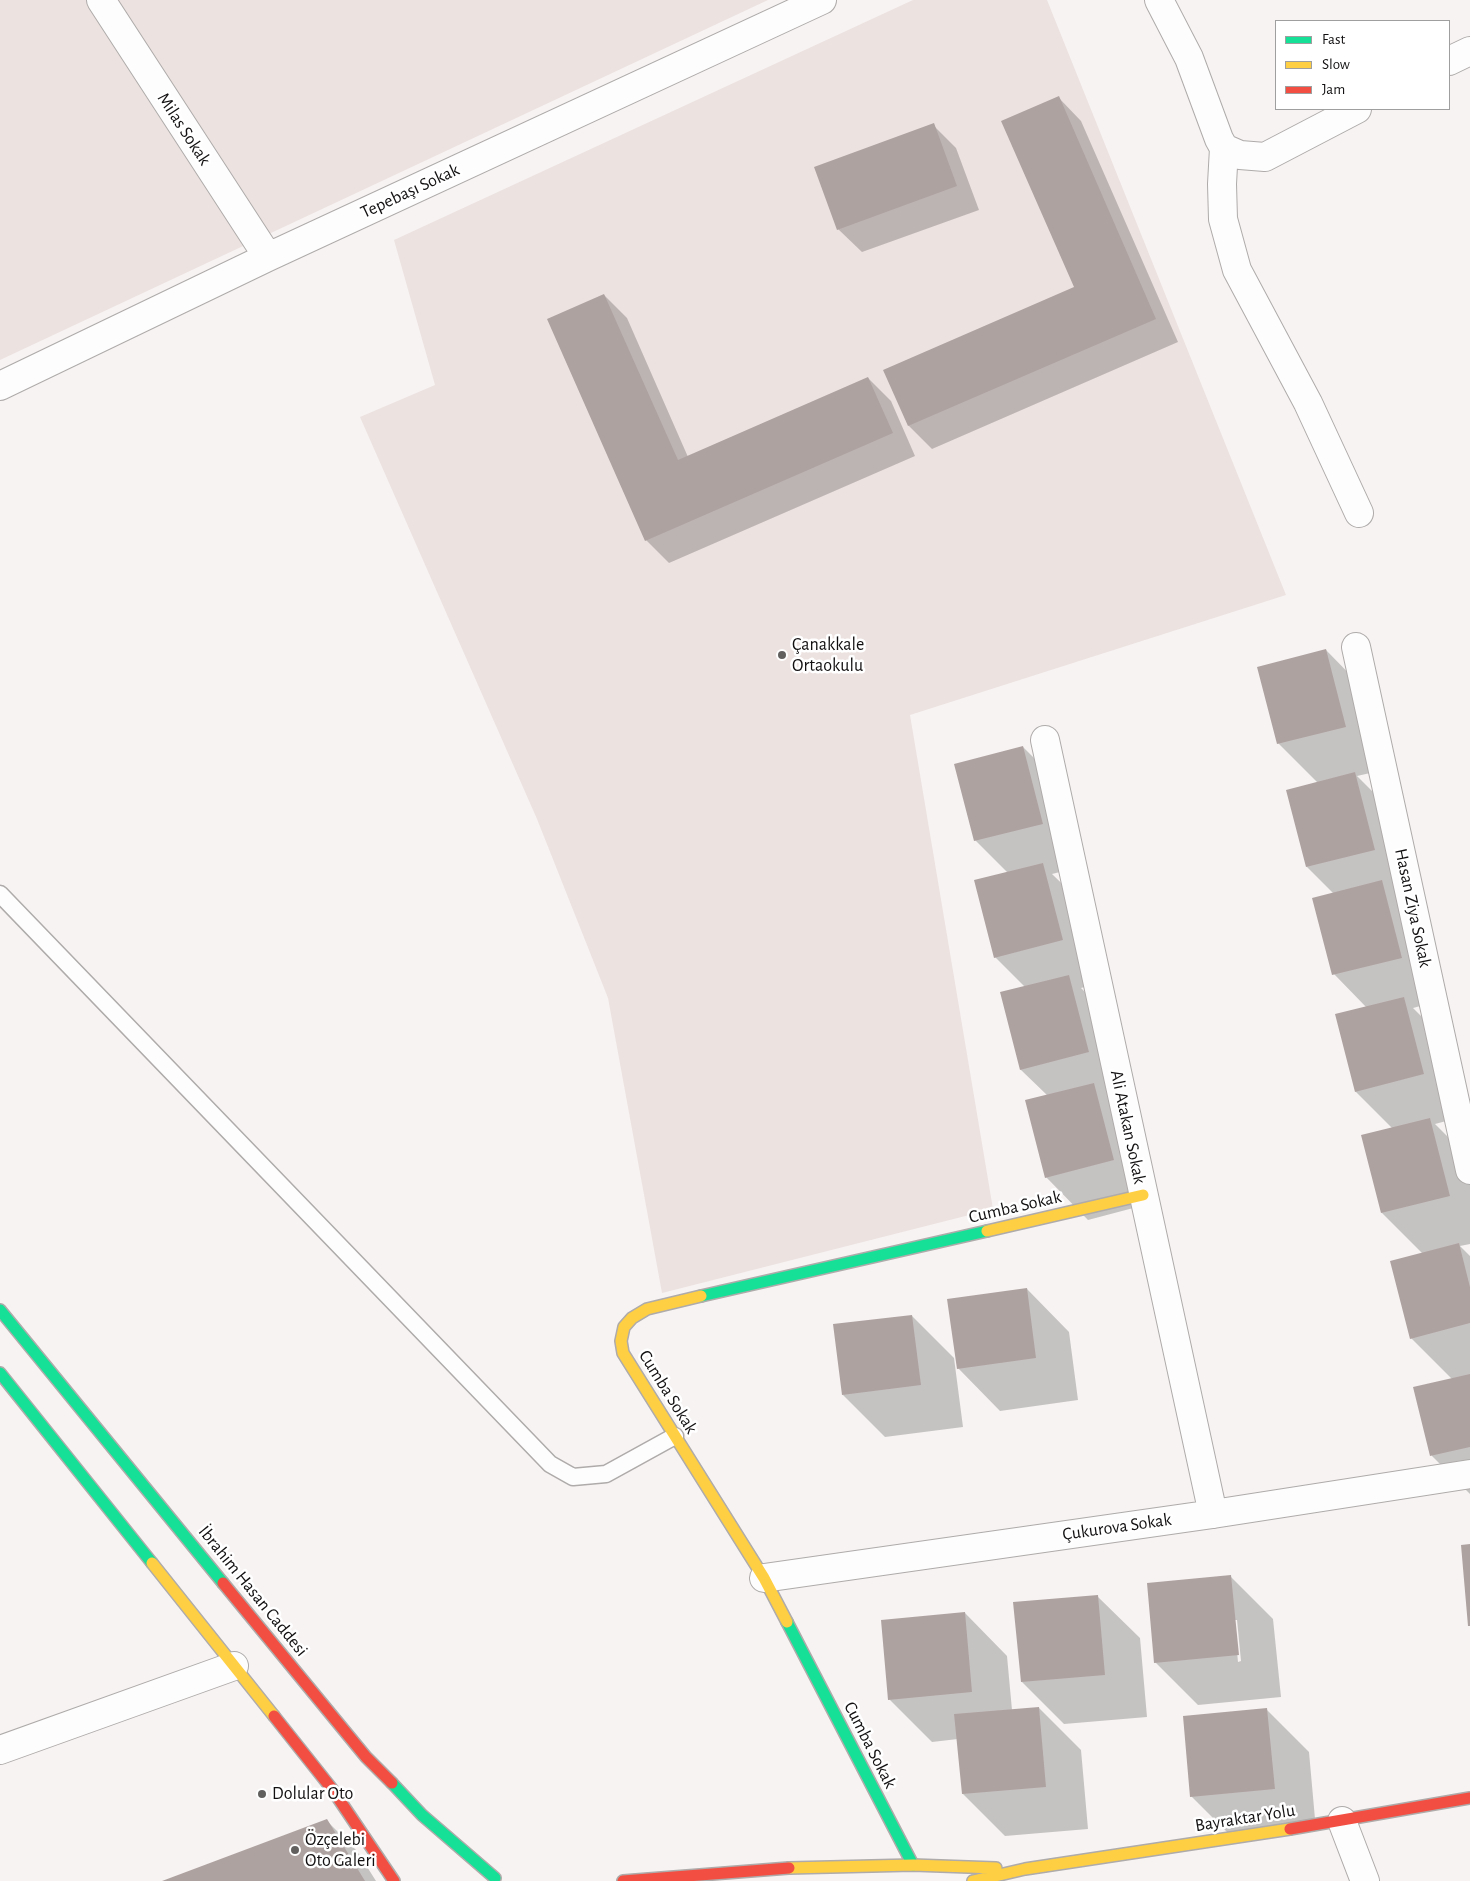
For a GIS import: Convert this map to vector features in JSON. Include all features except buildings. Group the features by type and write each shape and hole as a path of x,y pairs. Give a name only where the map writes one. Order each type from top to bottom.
{"street":[{"name":"Milas Sokak","path":"101,0 268,257"},
{"name":"Tepebaşı Sokak","path":"0,386 268,257 822,0"},
{"path":"1159,0 1189,58 1224,148 1223,219 1237,270 1308,403 1359,513"},
{"path":"1450,60 1470,50"},
{"path":"1224,148 1240,155 1265,157 1355,110"},
{"name":"Hasan Ziya Sokak","path":"1356,647 1469,1164"},
{"name":"Ali Atakan Sokak","path":"1045,740 1214,1514"},
{"name":"Cumba Sokak","path":"913,1865 764,1578 623,1353 621,1341 624,1327 632,1318 648,1310 1143,1195"},
{"name":"İbrahim Hasan Caddesi","path":"0,1310 366,1757 422,1815 501,1879"},
{"path":"0,1373 332,1789 394,1881"},
{"name":"Çukurova Sokak","path":"764,1578 1214,1514 1470,1474"},
{"path":"0,1750 234,1666"},
{"name":"Bayraktar Yolu","path":"1027,1875 1470,1798"},
{"path":"1342,1821 1366,1881"},
{"path":"623,1881 768,1869 913,1865 1027,1875"},
{"path":"973,1881 1027,1875"},
{"path":"480,1878 501,1879"}],"lane":[{"path":"0,894 550,1464 573,1477 606,1474 675,1436"}],"shaded area":[{"path":"0,0 768,0 0,360"},
{"name":"Çanakkale Ortaokulu","path":"913,0 1047,0 1286,595 910,715 993,1209 662,1293 608,998 537,819 360,417 435,385 394,240"}],"traffic: fast":[{"path":"701,1296 987,1231"},
{"path":"0,1310 223,1583"},
{"path":"0,1373 152,1563"},
{"path":"787,1622 913,1865"},
{"path":"392,1783 422,1815 495,1878"}],"traffic: slow":[{"path":"987,1231 1143,1195"},
{"path":"701,1296 647,1309 632,1318 624,1327 621,1341 623,1353 764,1578 787,1622"},
{"path":"152,1563 274,1716"},
{"path":"973,1881 1025,1869 1290,1829"},
{"path":"789,1868 913,1865 996,1868"}],"traffic: jam":[{"path":"223,1583 366,1757 392,1783"},
{"path":"274,1716 332,1789 394,1881"},
{"path":"1290,1829 1470,1798"},
{"path":"623,1881 789,1868"}],"place":[{"name":"Çanakkale Ortaokulu","path":"782,655"},
{"name":"Dolular Oto","path":"262,1794"},
{"name":"Özçelebi Oto Galeri","path":"295,1850"}]}
